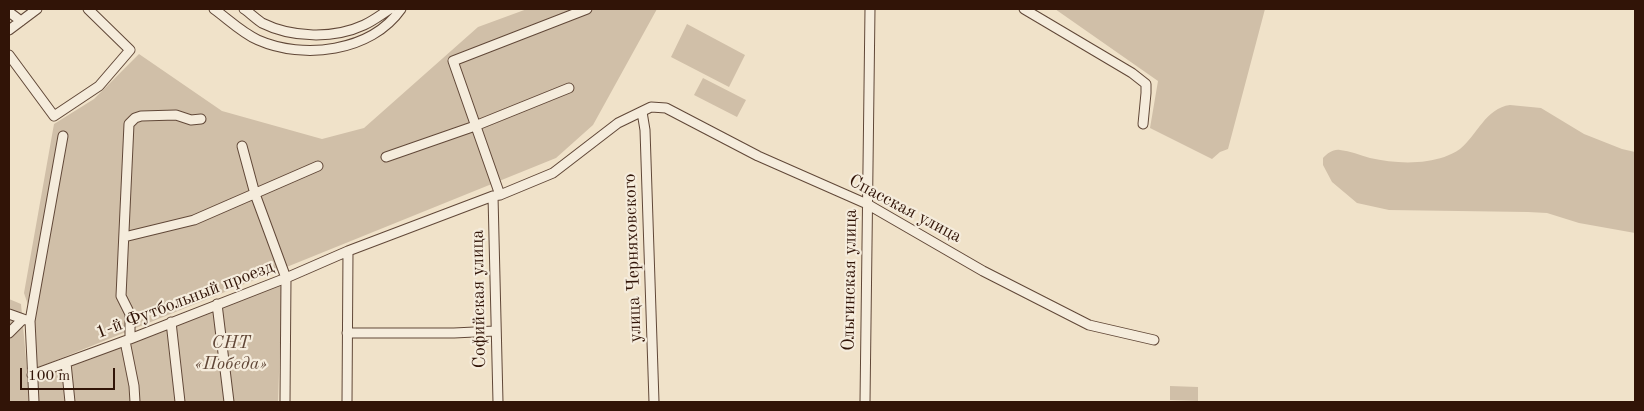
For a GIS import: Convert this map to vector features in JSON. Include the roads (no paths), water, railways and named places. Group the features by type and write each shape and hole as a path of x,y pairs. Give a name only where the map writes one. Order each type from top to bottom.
{"street":[{"path":"9,30 37,9"},
{"path":"9,55 54,116 99,86 130,50 88,9"},
{"path":"214,9 250,36 260,41 300,51 341,47 362,40 378,31 401,9"},
{"path":"244,9 261,22 283,30 312,34 333,34 365,25 390,9"},
{"name":"Софийская улица","path":"498,402 495,331 497,196 476,126 453,61 587,9"},
{"name":"Ольгинская улица","path":"865,402 870,9"},
{"path":"1024,9 1132,73 1146,84 1143,124"},
{"path":"9,12 22,21"},
{"path":"386,157 476,126 569,88"},
{"name":"Спасская улица","path":"642,112 651,107 666,108 758,156 867,204 983,271 1089,325 1154,340"},
{"name":"1-й Футбольный проезд","path":"32,375 127,340 286,278 348,251 497,196 553,173 618,123 642,112"},
{"name":"улица Черняховского","path":"642,112 645,130 654,402"},
{"path":"135,402 127,340 130,314 122,296 129,124 135,118 141,116 176,115 191,120 201,120"},
{"path":"34,402 27,320 63,136"},
{"path":"242,146 254,194 286,278 285,402"},
{"path":"124,237 194,220 318,166"},
{"path":"347,402 348,251"},
{"path":"217,304 229,402"},
{"path":"9,314 27,320"},
{"path":"9,333 27,320"},
{"path":"171,322 180,402"},
{"path":"347,333 495,331"},
{"path":"66,363 70,402"}],"park label":[{"name":"СНТ «Победа»","path":"231,353"}]}
